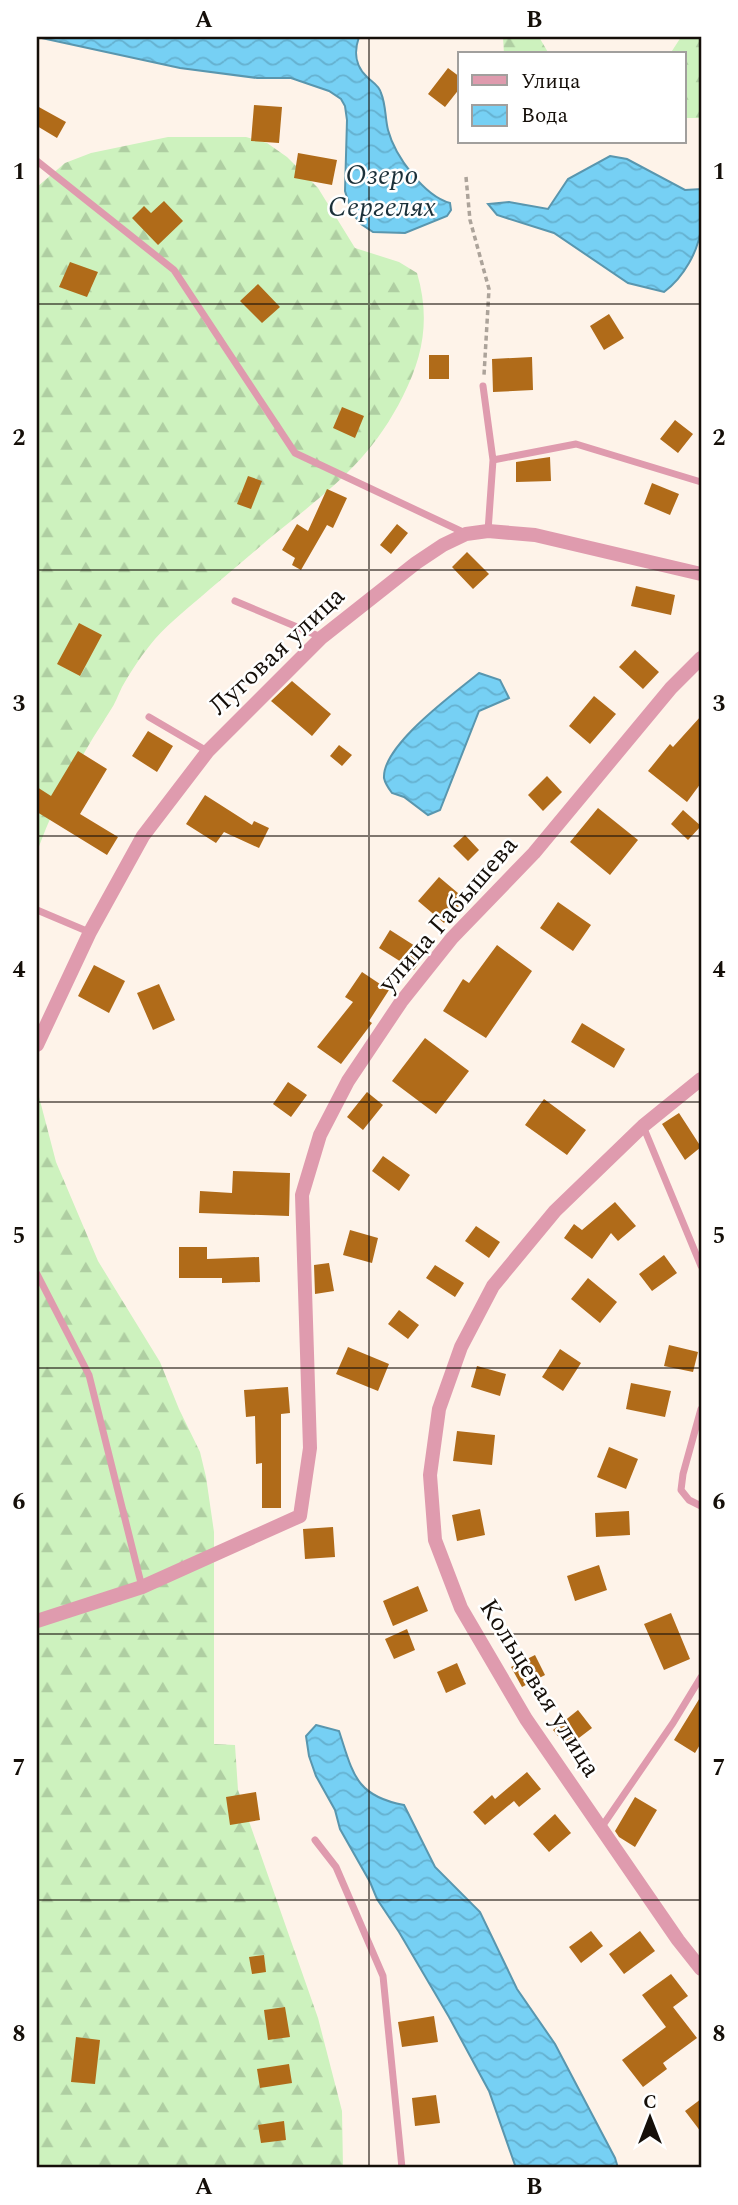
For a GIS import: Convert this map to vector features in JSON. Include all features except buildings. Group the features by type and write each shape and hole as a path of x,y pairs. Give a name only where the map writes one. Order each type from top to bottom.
{"street":[{"name":"Луговая улица","path":"37,1045 90,932 143,836 208,751 321,638 416,563 466,534 488,531 534,535 701,574"},
{"name":"улица Габышева","path":"142,1587 299,1516 310,1448 302,1195 320,1135 348,1082 401,1002 452,938 534,853 671,688 701,658"},
{"name":"Кольцевая улица","path":"701,1079 643,1126 555,1211 492,1286 461,1347 439,1409 430,1475 435,1540 461,1608 526,1719 600,1829 701,1969"},
{"path":"37,1621 142,1587"}],"lane":[{"path":"37,161 174,270 295,453 466,534"},
{"path":"483,386 493,460 488,531"},
{"path":"493,460 576,444 701,482"},
{"path":"235,601 321,638"},
{"path":"149,717 208,751"},
{"path":"37,910 90,932"},
{"path":"643,1126 701,1266"},
{"path":"37,1274 89,1376 142,1587"},
{"path":"701,1409 681,1490 690,1500 701,1506"},
{"path":"600,1829 673,1723 701,1677"},
{"path":"315,1840 336,1867 383,1976 402,2168"}],"path":[{"path":"466,177 470,220 489,289 483,386"}],"green space":[{"path":"503,37 539,37 548,52 504,52"},
{"path":"681,37 701,37 701,118 686,118 686,52 671,52"},
{"path":"168,137 246,137 267,143 287,157 318,188 355,248 399,262 417,273 423,305 423,336 416,366 403,396 393,415 359,461 331,488 175,619 146,650 69,779 37,852 37,187 65,163 91,153"},
{"path":"37,1089 56,1162 98,1261 160,1362 200,1452 214,1532 214,1744 235,1745 238,1790 318,2018 342,2111 343,2168 37,2168"}],"water":[{"name":"Озеро Сергелях","path":"37,37 359,37 356,48 358,63 363,73 380,90 388,130 397,151 421,184 440,199 450,203 451,210 447,216 405,233 373,232 361,224 352,213 345,191 345,106 341,99 329,91 291,78 257,78 180,68"},
{"path":"610,156 627,159 685,190 701,189 701,227 697,245 684,272 664,292 628,283 554,233 497,215 488,204 509,202 548,209 568,179"},
{"path":"479,673 500,680 509,698 479,711 440,810 428,815 404,797 392,793 384,778 387,765 395,750 422,721"},
{"path":"316,1725 339,1731 353,1770 366,1789 375,1796 404,1805 435,1867 480,1912 517,1989 555,2044 618,2168 516,2168 489,2091 449,2017 377,1899 316,1776 306,1736"}]}
